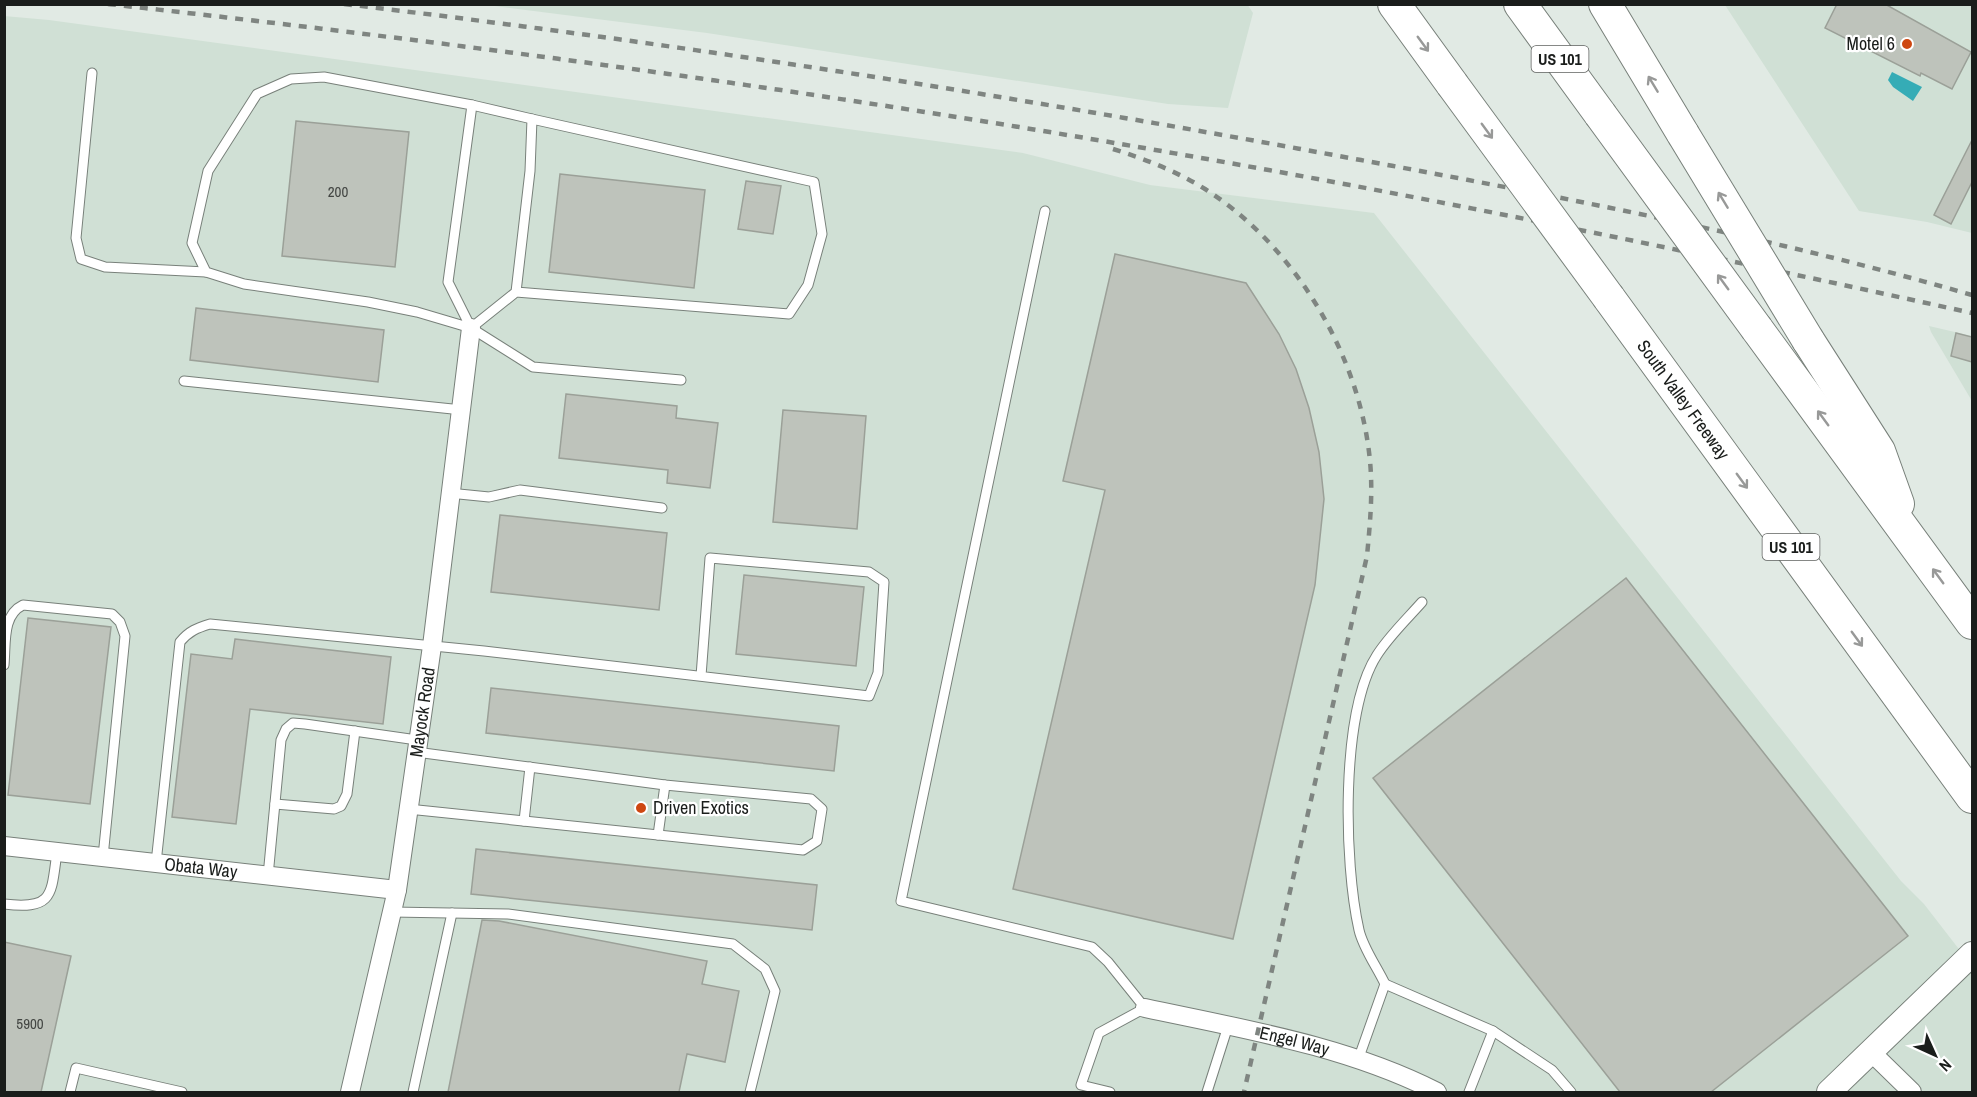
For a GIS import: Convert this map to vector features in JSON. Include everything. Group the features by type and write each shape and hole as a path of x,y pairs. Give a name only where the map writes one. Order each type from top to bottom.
{"highway":[{"name":"South Valley Freeway","path":"1394,4 1972,797"},
{"name":"US 101","path":"1520,4 1972,623"},
{"path":"1605,4 1808,339 1880,452 1910,536"}],"street":[{"name":"Mayock Road","path":"350,1092 397,890 432,646 471,328"},
{"name":"Obata Way","path":"4,846 397,890"},
{"path":"1829,1092 1972,954"},
{"name":"Engel Way","path":"1145,1008 1228,1026 1358,1060 1437,1092"},
{"path":"1871,1052 1912,1092"}],"lane":[{"path":"92,73 76,238 81,259 105,267 206,272 244,284 368,302 417,312 471,328 532,367 681,380"},
{"path":"206,272 192,243 208,171 257,94 291,78 324,77 472,105 814,182 822,234 808,285 789,314 516,292 471,328"},
{"path":"471,328 448,282 472,105"},
{"path":"516,292 530,171 532,119"},
{"path":"1045,211 901,901 1092,947 1145,1008 1099,1033 1082,1085 1110,1092"},
{"path":"184,381 462,410"},
{"path":"449,493 489,497 520,490 662,508"},
{"path":"156,863 180,642 189,631 210,624 432,646 869,696 878,673 884,582 869,572 710,558 701,676"},
{"path":"1422,602 1377,656 1355,711 1350,768 1349,852 1359,932 1385,984 1493,1031 1552,1070 1571,1092"},
{"path":"4,664 8,618 14,609 24,605 112,614 120,622 125,636 103,857"},
{"path":"268,876 281,740 286,729 293,723 355,731 416,746 530,767 665,785 811,799 822,809 817,841 803,850 408,809"},
{"path":"275,804 334,809 341,806 347,794 355,731"},
{"path":"524,821 530,767"},
{"path":"658,835 665,785"},
{"path":"4,904 30,907 43,901 51,890 57,852"},
{"path":"392,912 508,914 734,944 765,969 775,992 750,1092"},
{"path":"413,1092 452,913"},
{"path":"1358,1060 1385,984"},
{"path":"1207,1092 1228,1026"},
{"path":"1469,1092 1493,1031"},
{"path":"70,1092 76,1068 182,1092"}],"shaded area":[{"path":"1247,4 1253,13 1228,108 1168,104 707,33 487,5"},
{"path":"1725,5 1972,5 1972,233 1927,222 1859,211"},
{"path":"4,16 49,20 1023,153 1150,185 1374,213 1901,881 1924,904 1972,966 1972,1092 5,1092"},
{"path":"1929,326 1972,336 1972,401 1931,332"}],"water":[{"path":"1892,72 1922,87 1913,101 1893,87 1888,80"}],"building":[{"name":"Motel 6","path":"1837,4 1885,4 1971,52 1952,89 1921,73 1920,76 1825,28"},
{"path":"296,121 409,132 395,267 282,256"},
{"path":"1972,140 1972,182 1951,224 1934,215"},
{"path":"560,174 705,190 694,288 549,272"},
{"path":"746,181 781,186 773,234 738,229"},
{"path":"1115,254 1246,283 1279,334 1296,369 1309,408 1319,452 1324,499 1315,585 1233,939 1013,889 1105,490 1063,481"},
{"path":"196,308 384,330 378,382 190,360"},
{"path":"1956,333 1972,337 1972,362 1951,356"},
{"path":"566,394 677,406 676,418 718,423 710,488 667,483 668,470 559,458"},
{"path":"783,410 866,416 857,529 773,522"},
{"path":"500,515 667,533 659,610 491,592"},
{"path":"744,575 864,587 856,666 736,654"},
{"path":"1626,578 1908,936 1711,1092 1620,1092 1373,778"},
{"path":"28,618 111,627 90,804 8,795"},
{"path":"235,639 391,657 383,724 250,709 236,824 172,817 191,654 232,659"},
{"path":"491,688 839,726 834,771 486,733"},
{"path":"476,849 817,885 812,930 471,894"},
{"path":"482,920 499,921 707,961 702,984 739,991 725,1062 687,1054 679,1092 448,1092"},
{"path":"4,942 71,956 41,1092 4,1092"}],"railway":[{"path":"108,4 650,71 1055,133 1484,211 1680,250 1972,313"},
{"path":"344,4 585,35 946,88 1306,150 1558,197 1725,232 1890,272 1972,295"},
{"path":"1113,149 1160,166 1205,189 1238,213 1294,272 1318,307 1337,343 1353,382 1364,421 1370,461 1371,497 1367,556 1244,1092"}],"place":[{"name":"Motel 6","path":"1907,44"},
{"name":"Driven Exotics","path":"641,808"}]}
